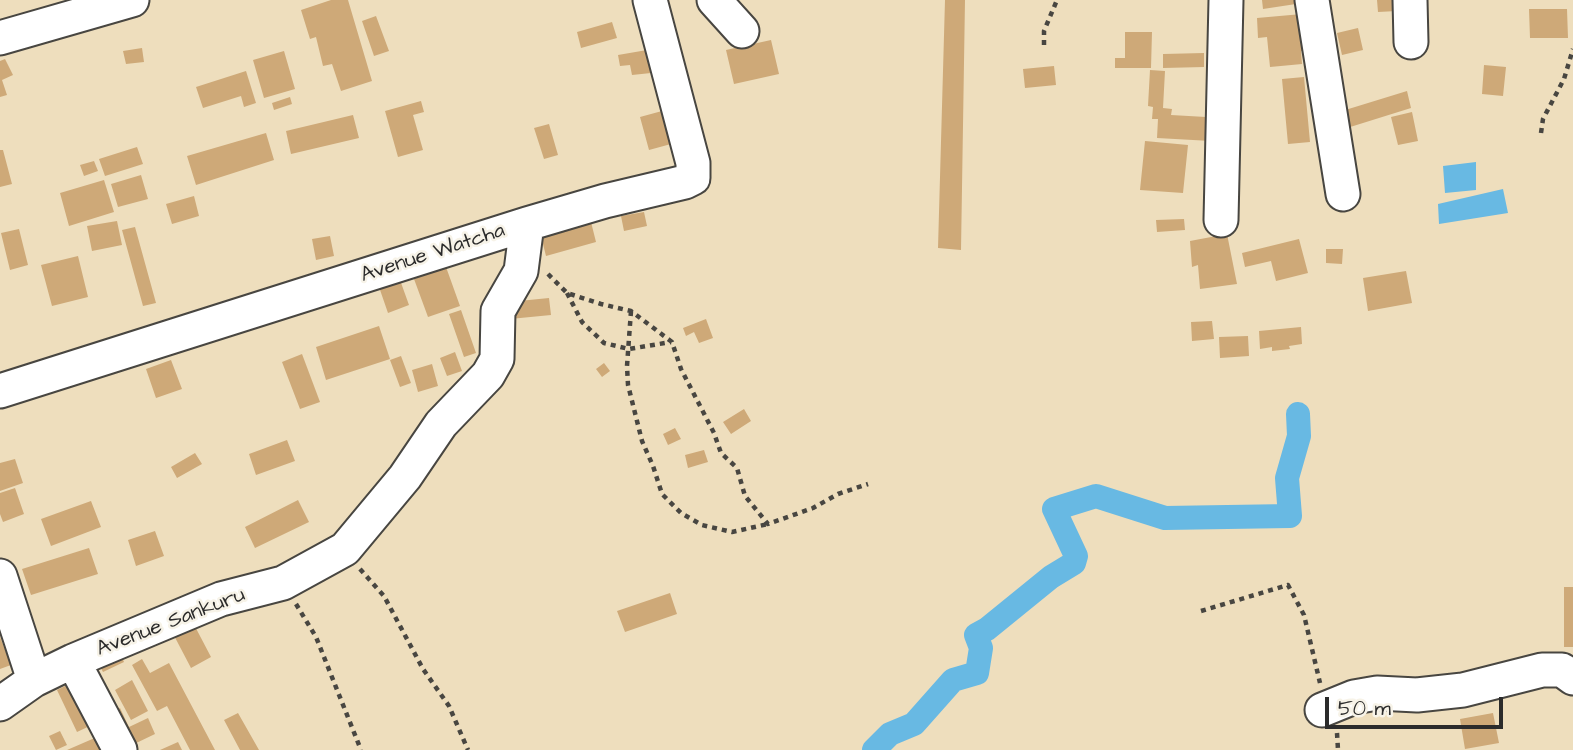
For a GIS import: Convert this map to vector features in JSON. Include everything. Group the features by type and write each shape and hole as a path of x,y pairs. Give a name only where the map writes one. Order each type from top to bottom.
{"street":[{"path":"0,38 132,0"},
{"name":"Avenue Watcha","path":"0,391 525,236 605,201 693,178 693,163 650,0"},
{"path":"714,0 742,31"},
{"path":"1221,220 1226,0"},
{"path":"1312,0 1343,194"},
{"path":"1409,0 1411,42"},
{"path":"345,549 405,477 441,424 488,375 497,359 498,311 522,271 525,236"},
{"name":"Avenue Sankuru","path":"0,704 34,680 73,661 221,599 283,583 345,549"},
{"path":"0,576 34,680"},
{"path":"73,661 120,750"},
{"path":"1322,710 1354,697 1377,693 1417,695 1462,690 1542,670 1562,670 1573,678"}],"path":[{"path":"1044,45 1044,31 1057,0"},
{"path":"1541,133 1543,119 1564,79 1573,49"},
{"path":"525,236 567,293 582,322 604,343 629,349 672,342"},
{"path":"567,293 631,311 672,342 681,369 714,433 721,453 737,468 745,496 768,524"},
{"path":"631,311 628,386 634,412 662,494 681,513 702,525 732,532 768,524 813,509 838,494 867,484"},
{"path":"345,549 384,596 423,669 449,706 468,750"},
{"path":"283,583 316,637 361,750"},
{"path":"1201,611 1289,585 1307,624 1319,678 1325,728 1337,730 1338,750"}],"water":[{"path":"1476,162 1476,190 1445,193 1443,166"},
{"path":"1503,189 1508,213 1439,224 1438,204"}],"building":[{"path":"331,0 348,0 372,81 341,91 332,64 323,66 316,37 310,39 301,10"},
{"path":"945,0 965,0 961,250 938,248"},
{"path":"1262,0 1295,0 1296,4 1263,9"},
{"path":"1377,0 1404,0 1397,11 1378,12"},
{"path":"1529,9 1567,9 1568,38 1530,38"},
{"path":"1302,14 1311,50 1301,51 1302,64 1270,67 1267,37 1258,38 1257,18"},
{"path":"376,16 389,51 374,56 362,21"},
{"path":"612,22 617,38 581,48 577,32"},
{"path":"1358,28 1363,50 1342,55 1337,33"},
{"path":"1125,32 1152,32 1151,68 1115,68 1115,58 1125,58"},
{"path":"771,40 779,74 734,84 726,50"},
{"path":"142,48 144,62 126,64 123,51"},
{"path":"647,50 651,73 632,75 630,65 620,66 618,55"},
{"path":"284,51 295,89 264,98 253,60"},
{"path":"1204,53 1204,67 1163,68 1163,54"},
{"path":"5,59 13,75 2,80 7,95 0,97 0,61"},
{"path":"1484,65 1506,67 1503,96 1482,94"},
{"path":"1054,66 1056,85 1025,88 1023,69"},
{"path":"1150,70 1165,71 1163,108 1172,109 1171,115 1206,117 1205,124 1212,125 1211,141 1157,138 1158,119 1152,119 1153,107 1148,106"},
{"path":"246,71 256,103 244,107 241,96 203,108 196,87"},
{"path":"1304,77 1310,142 1288,144 1282,79"},
{"path":"1407,91 1411,108 1347,128 1342,111"},
{"path":"290,97 292,104 274,110 272,103"},
{"path":"421,101 424,112 413,115 423,150 398,157 385,111"},
{"path":"662,111 671,144 649,150 640,117"},
{"path":"1412,112 1418,141 1398,145 1391,117"},
{"path":"353,115 359,138 291,154 286,131"},
{"path":"549,124 558,155 544,159 534,128"},
{"path":"266,133 274,160 196,185 187,156"},
{"path":"1145,141 1188,145 1183,193 1140,190"},
{"path":"137,147 143,164 105,176 99,159"},
{"path":"0,150 3,150 12,184 0,187"},
{"path":"94,161 98,171 84,176 80,165"},
{"path":"141,175 148,199 118,207 111,184"},
{"path":"104,180 114,212 69,226 60,193"},
{"path":"194,196 199,216 172,224 166,204"},
{"path":"644,212 647,226 624,231 621,216"},
{"path":"1184,219 1185,230 1157,232 1156,220"},
{"path":"117,221 122,245 92,251 87,226"},
{"path":"591,222 596,242 546,256 541,236"},
{"path":"135,227 156,303 143,306 122,230"},
{"path":"19,229 28,265 10,270 1,233"},
{"path":"1227,234 1237,284 1200,289 1198,265 1192,267 1190,241"},
{"path":"330,236 334,256 316,260 312,239"},
{"path":"1299,239 1308,273 1276,281 1271,261 1245,267 1242,253"},
{"path":"1326,249 1343,249 1342,264 1326,263"},
{"path":"78,256 88,297 52,306 41,265"},
{"path":"446,267 460,306 428,317 414,279"},
{"path":"1406,271 1412,303 1368,311 1363,278"},
{"path":"400,280 409,305 388,313 379,287"},
{"path":"549,298 551,315 510,319 509,302"},
{"path":"461,310 476,353 464,357 449,314"},
{"path":"706,319 713,338 699,343 694,332 686,336 683,328"},
{"path":"1212,321 1214,339 1192,341 1191,322"},
{"path":"379,326 390,359 326,380 316,347"},
{"path":"1301,327 1302,344 1289,346 1290,349 1260,349 1259,331"},
{"path":"1248,336 1249,356 1220,358 1219,337"},
{"path":"455,352 462,371 447,376 440,358"},
{"path":"302,354 320,402 300,409 282,362"},
{"path":"401,356 411,383 400,387 390,360"},
{"path":"171,360 182,389 156,398 146,369"},
{"path":"604,363 610,371 602,377 596,369"},
{"path":"432,364 438,386 418,392 412,370"},
{"path":"744,409 751,421 731,434 723,422"},
{"path":"675,428 681,439 668,445 663,434"},
{"path":"287,440 295,461 256,475 249,454"},
{"path":"704,450 708,462 688,468 685,455"},
{"path":"195,453 202,464 177,478 171,467"},
{"path":"15,459 23,483 0,491 0,463"},
{"path":"15,488 24,514 3,522 0,514 0,493"},
{"path":"298,500 309,522 255,548 245,527"},
{"path":"91,501 101,527 51,546 41,519"},
{"path":"155,531 164,556 136,566 128,540"},
{"path":"89,548 98,574 31,595 22,569"},
{"path":"1564,587 1573,587 1573,647 1564,647"},
{"path":"670,593 677,614 625,632 617,611"},
{"path":"189,615 211,657 191,668 169,626"},
{"path":"0,637 11,665 0,669"},
{"path":"118,648 124,662 103,672 96,658"},
{"path":"142,659 150,673 169,663 215,750 190,750 167,706 157,711 132,665"},
{"path":"77,680 96,723 77,732 57,690"},
{"path":"132,680 148,711 131,720 115,690"},
{"path":"120,708 129,727 148,718 155,734 130,746 113,712"},
{"path":"238,713 259,750 240,750 224,720"},
{"path":"1493,713 1499,743 1465,749 1460,719"},
{"path":"60,731 67,745 56,750 49,736"},
{"path":"97,737 103,750 67,750"},
{"path":"178,742 182,750 160,750"}],"waterway":[{"path":"874,750 890,734 914,724 953,680 977,673 981,648 976,635 1051,577 1074,563 1076,556 1054,509 1096,496 1165,518 1290,516 1287,478 1299,436 1298,414"}]}
